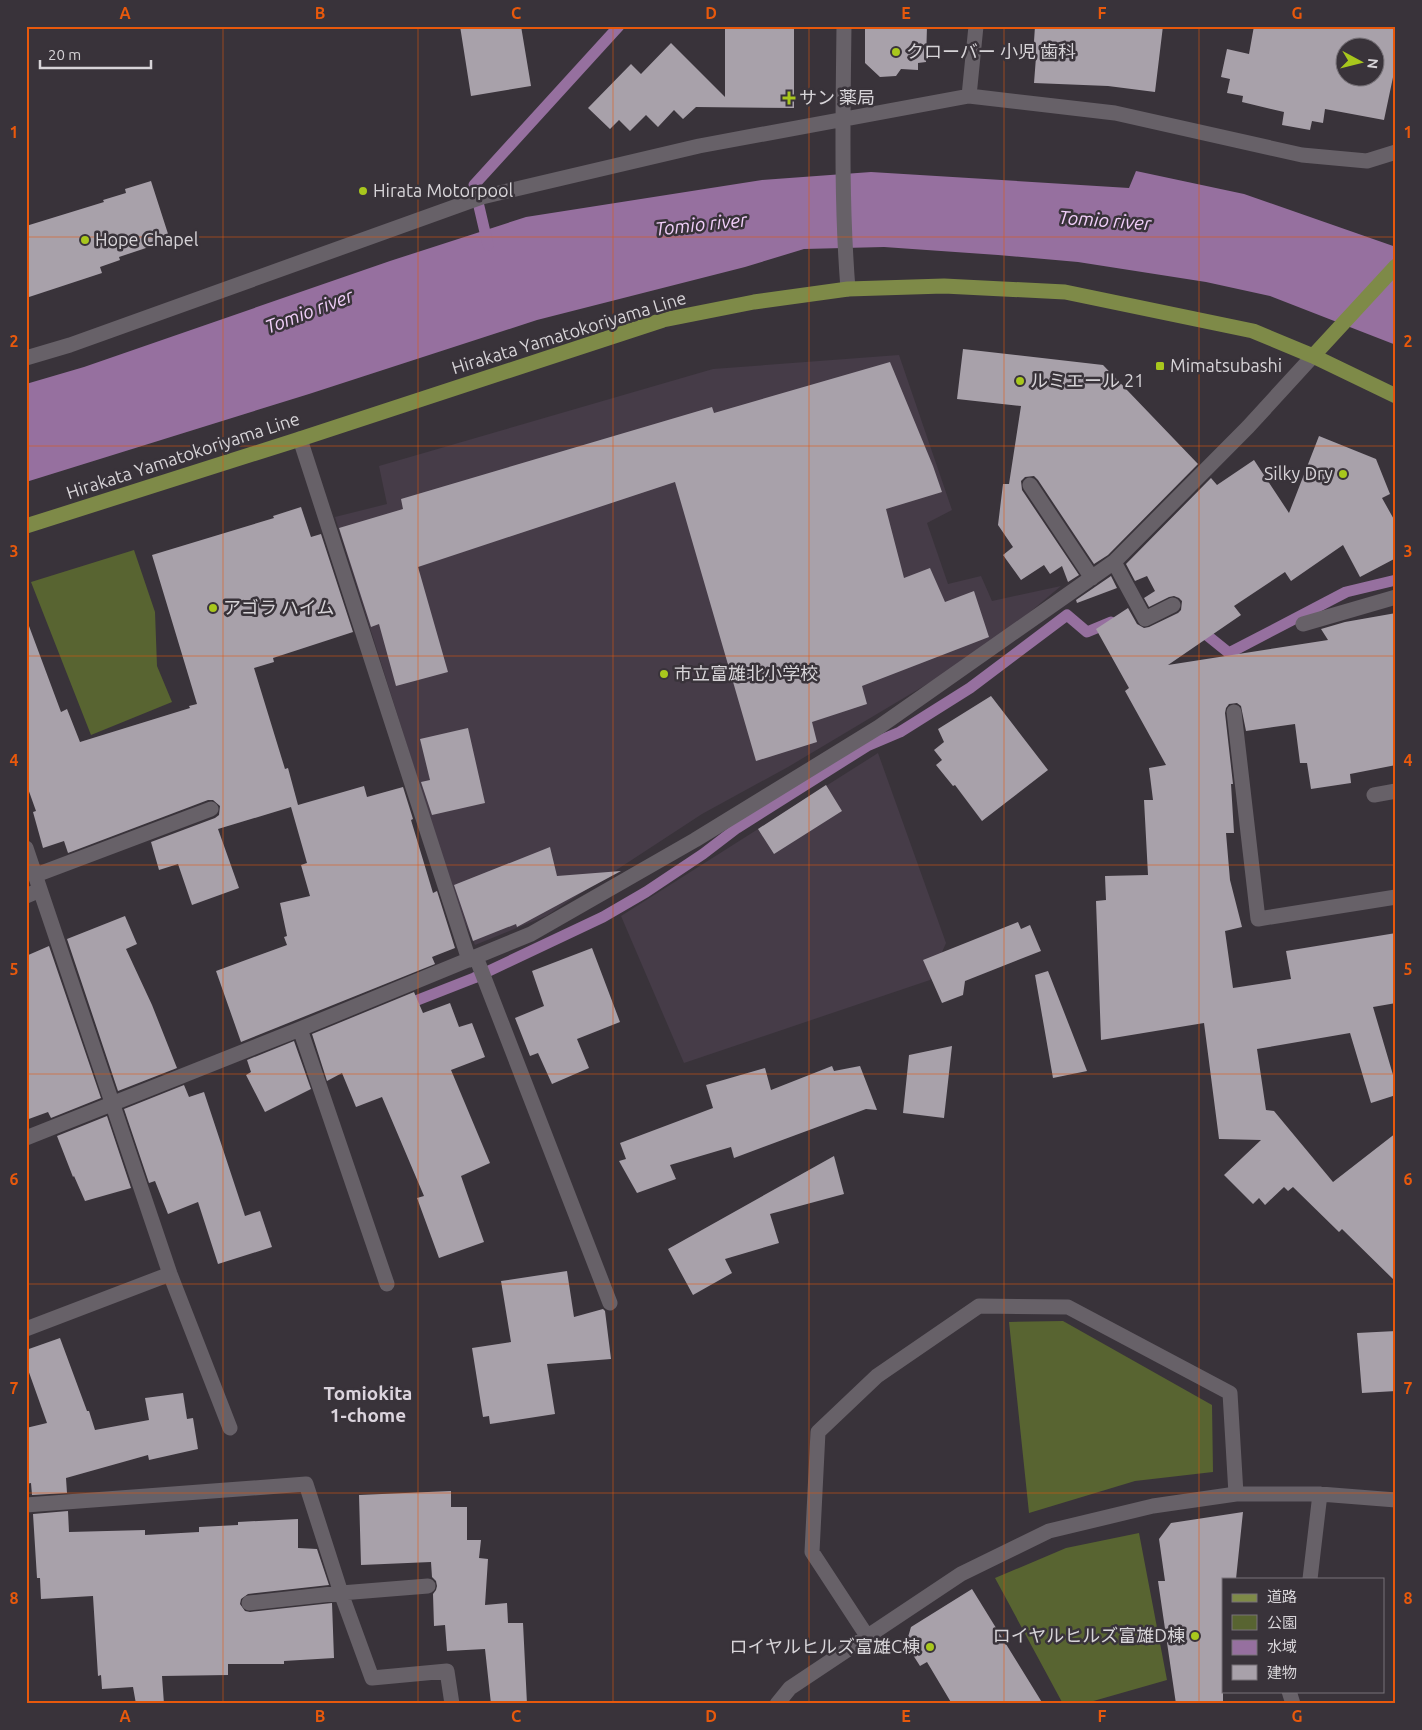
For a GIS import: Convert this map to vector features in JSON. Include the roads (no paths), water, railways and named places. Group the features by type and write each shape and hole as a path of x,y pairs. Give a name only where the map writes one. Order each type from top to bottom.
{"main road":[{"path":"1313,356 1396,266"},
{"name":"Hirakata Yamatokoriyama Line","path":"26,526 300,439 663,320 754,302 848,289 944,286 1065,292 1253,330 1313,356 1396,396"}],"street":[{"path":"844,26 843,152 845,249 848,289"},
{"path":"969,96 976,26"},
{"path":"26,358 70,345 482,197 699,146 969,96 1115,112 1302,155 1368,161 1396,152"},
{"path":"26,1138 300,1029 540,929 694,840 879,727 1114,562 1248,426 1313,356"},
{"path":"300,439 472,958 610,1303"},
{"path":"1030,485 1092,578"},
{"path":"1114,562 1145,619 1173,605"},
{"path":"1303,624 1396,597"},
{"path":"1234,712 1258,920 1396,897"},
{"path":"1374,795 1396,792"},
{"path":"36,875 212,809"},
{"path":"26,848 170,1274 230,1428"},
{"path":"26,896 40,890"},
{"path":"300,1029 387,1284"},
{"path":"26,1329 170,1274"},
{"path":"867,1636 812,1552 818,1432 877,1376 979,1306 1068,1307 1230,1393 1236,1494"},
{"path":"26,1505 306,1484 341,1593 372,1678 447,1671 452,1704"},
{"path":"778,1704 790,1688 960,1574 1049,1531 1154,1506 1236,1494 1320,1494 1396,1500"},
{"path":"1310,1578 1320,1494"},
{"path":"249,1603 428,1586"},
{"path":"1289,1692 1293,1704"}],"water":[{"name":"Tomio river","path":"1136,171 1244,194 1396,247 1396,345 1270,296 1206,282 1078,262 998,255 884,247 804,249 745,267 537,320 309,394 26,482 26,384 84,367 390,261 526,217 762,180 871,172 1129,188"}],"waterway":[{"path":"488,245 474,185 619,26"},
{"path":"1198,628 1229,653 1346,592 1396,580"},
{"path":"405,1005 474,978 603,917 646,892 703,854 737,828 867,746 900,732 970,688 1067,615 1087,632 1111,622"}],"place":[{"name":"クローバー 小児 歯科","path":"896,52"},
{"name":"サン 薬局","path":"789,98"},
{"name":"Hirata Motorpool","path":"363,191"},
{"name":"Hope Chapel","path":"85,240"},
{"name":"Mimatsubashi","path":"1160,366"},
{"name":"ルミエール 21","path":"1020,381"},
{"name":"Silky Dry","path":"1343,474"},
{"name":"アゴラ ハイム","path":"213,608"},
{"name":"市立富雄北小学校","path":"664,674"},
{"name":"ロイヤルヒルズ富雄D棟","path":"1195,1636"},
{"name":"ロイヤルヒルズ富雄C棟","path":"930,1647"}],"district":[{"name":"Tomiokita 1-chome","path":"368,1404"}]}
